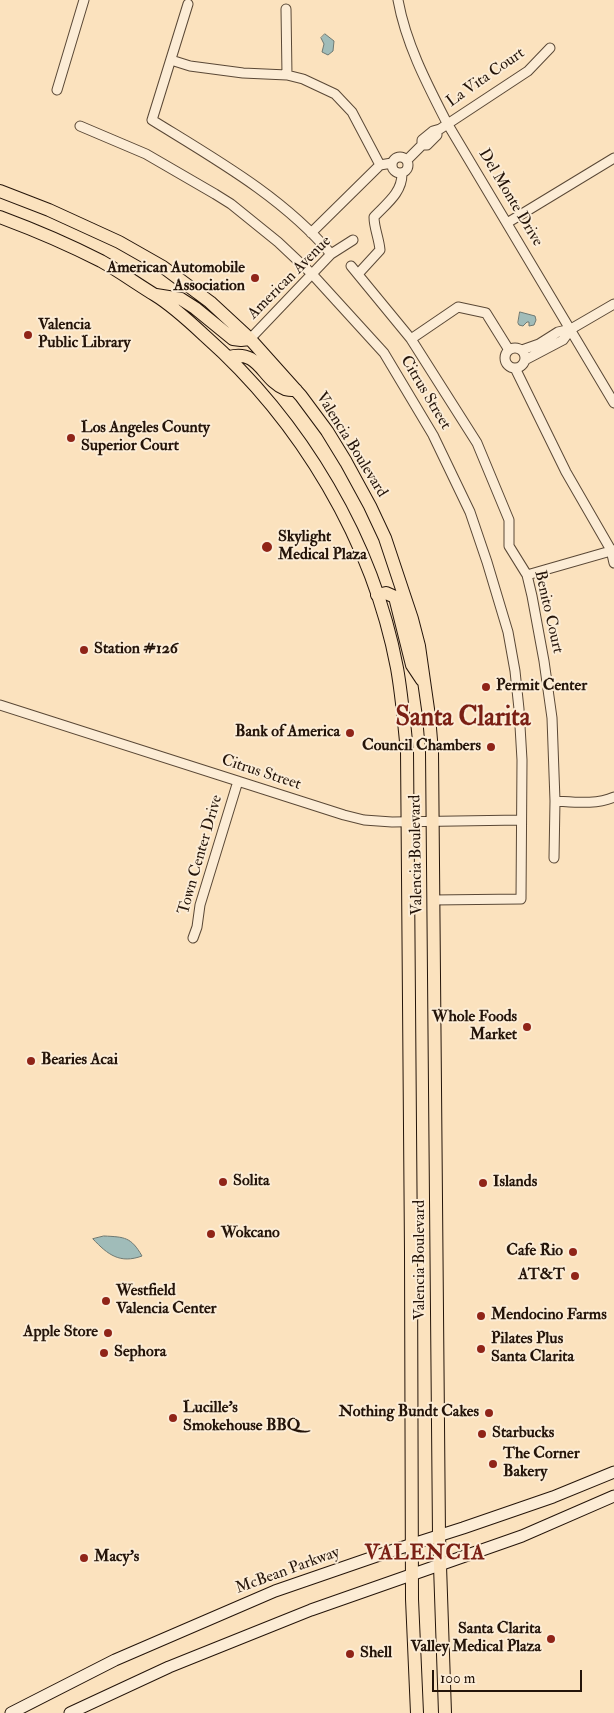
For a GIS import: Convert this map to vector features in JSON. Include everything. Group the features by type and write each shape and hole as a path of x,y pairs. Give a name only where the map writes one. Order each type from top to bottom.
{"main road":[{"name":"Valencia Boulevard","path":"0,191 49,210 119,242 163,267 210,302 250,339 296,390 326,430 346,462 385,538 412,619 419,646 425,684 432,752 439,1536 445,1713"},
{"name":"Valencia Boulevard","path":"0,217 64,242 102,262 154,294 230,357 278,413 316,467 348,525 377,595 396,666 403,706 407,751 412,1576 417,1713"},
{"path":"154,294 181,299 195,308 233,340 250,339"},
{"path":"230,357 243,355 250,358 278,385 286,389 296,390"},
{"path":"377,595 386,593 395,597 412,665 425,684"},
{"name":"McBean Parkway","path":"11,1713 115,1660 275,1591 553,1497 614,1472"},
{"path":"70,1713 99,1698 178,1664 330,1603 412,1576 522,1536 614,1496"}],"street":[{"path":"57,90 84,0"},
{"name":"Del Monte Drive","path":"398,0 409,41 424,79 447,122 614,403"},
{"path":"188,4 152,120 264,192 312,233 331,254"},
{"path":"286,9 287,75"},
{"name":"La Vita Court","path":"407,160 422,145 427,144 437,135 437,130 447,122 528,71 550,48"},
{"path":"171,60 190,66 243,73 287,75 303,79 335,94 352,112 380,165"},
{"name":"Citrus Street","path":"80,126 146,154 231,204 278,242 312,274 384,353 434,435 470,512 508,632 515,671 522,760 520,820 521,899 433,900"},
{"path":"312,233 380,165 392,163 397,157 401,156 407,160 408,168 402,174 402,184 398,191 374,217 380,250 358,274"},
{"path":"507,223 614,158"},
{"path":"392,163 394,171 402,174"},
{"name":"American Avenue","path":"250,339 331,254 353,240"},
{"name":"Benito Court","path":"351,266 411,339 477,444 509,520 509,546 528,575 544,661 552,718 555,801 554,858"},
{"path":"524,355 515,348 509,350 505,355 506,362 510,367 515,368 522,365 524,355 539,344 558,332 571,329 614,304"},
{"path":"411,339 458,307 486,313 509,350"},
{"path":"515,368 566,472 613,550 614,564"},
{"path":"528,575 613,550"},
{"name":"Citrus Street","path":"0,705 364,820 408,822 520,820"},
{"name":"Town Center Drive","path":"193,938 197,927 200,905 238,781"},
{"path":"555,801 606,801 614,797"}],"water":[{"path":"325,34 334,41 333,51 328,55 322,52 324,44 321,38"},
{"path":"520,312 535,316 534,325 529,326 529,322 527,322 523,326 519,325"},
{"path":"104,1236 127,1239 142,1256 127,1259 109,1254 93,1239"}],"place":[{"name":"American Automobile Association","path":"255,278"},
{"name":"Valencia Public Library","path":"28,335"},
{"name":"Los Angeles County Superior Court","path":"71,438"},
{"name":"Skylight Medical Plaza","path":"267,547"},
{"name":"Station #126","path":"84,650"},
{"name":"Permit Center","path":"486,687"},
{"name":"Bank of America","path":"350,733"},
{"name":"Council Chambers","path":"491,747"},
{"name":"Whole Foods Market","path":"527,1027"},
{"name":"Bearies Acai","path":"31,1061"},
{"name":"Solita","path":"223,1182"},
{"name":"Islands","path":"483,1183"},
{"name":"Wokcano","path":"211,1234"},
{"name":"Cafe Rio","path":"573,1252"},
{"name":"AT&T","path":"575,1276"},
{"name":"Westfield Valencia Center","path":"106,1301"},
{"name":"Mendocino Farms","path":"481,1316"},
{"name":"Apple Store","path":"108,1333"},
{"name":"Pilates Plus Santa Clarita","path":"481,1349"},
{"name":"Sephora","path":"104,1353"},
{"name":"Nothing Bundt Cakes","path":"489,1413"},
{"name":"Lucille's Smokehouse BBQ","path":"173,1418"},
{"name":"Starbucks","path":"482,1434"},
{"name":"The Corner Bakery","path":"493,1464"},
{"name":"Macy's","path":"84,1558"},
{"name":"Santa Clarita Valley Medical Plaza","path":"551,1639"},
{"name":"Shell","path":"350,1654"}],"district":[{"name":"Santa Clarita","path":"463,719"},
{"name":"VALENCIA","path":"425,1554"}]}
